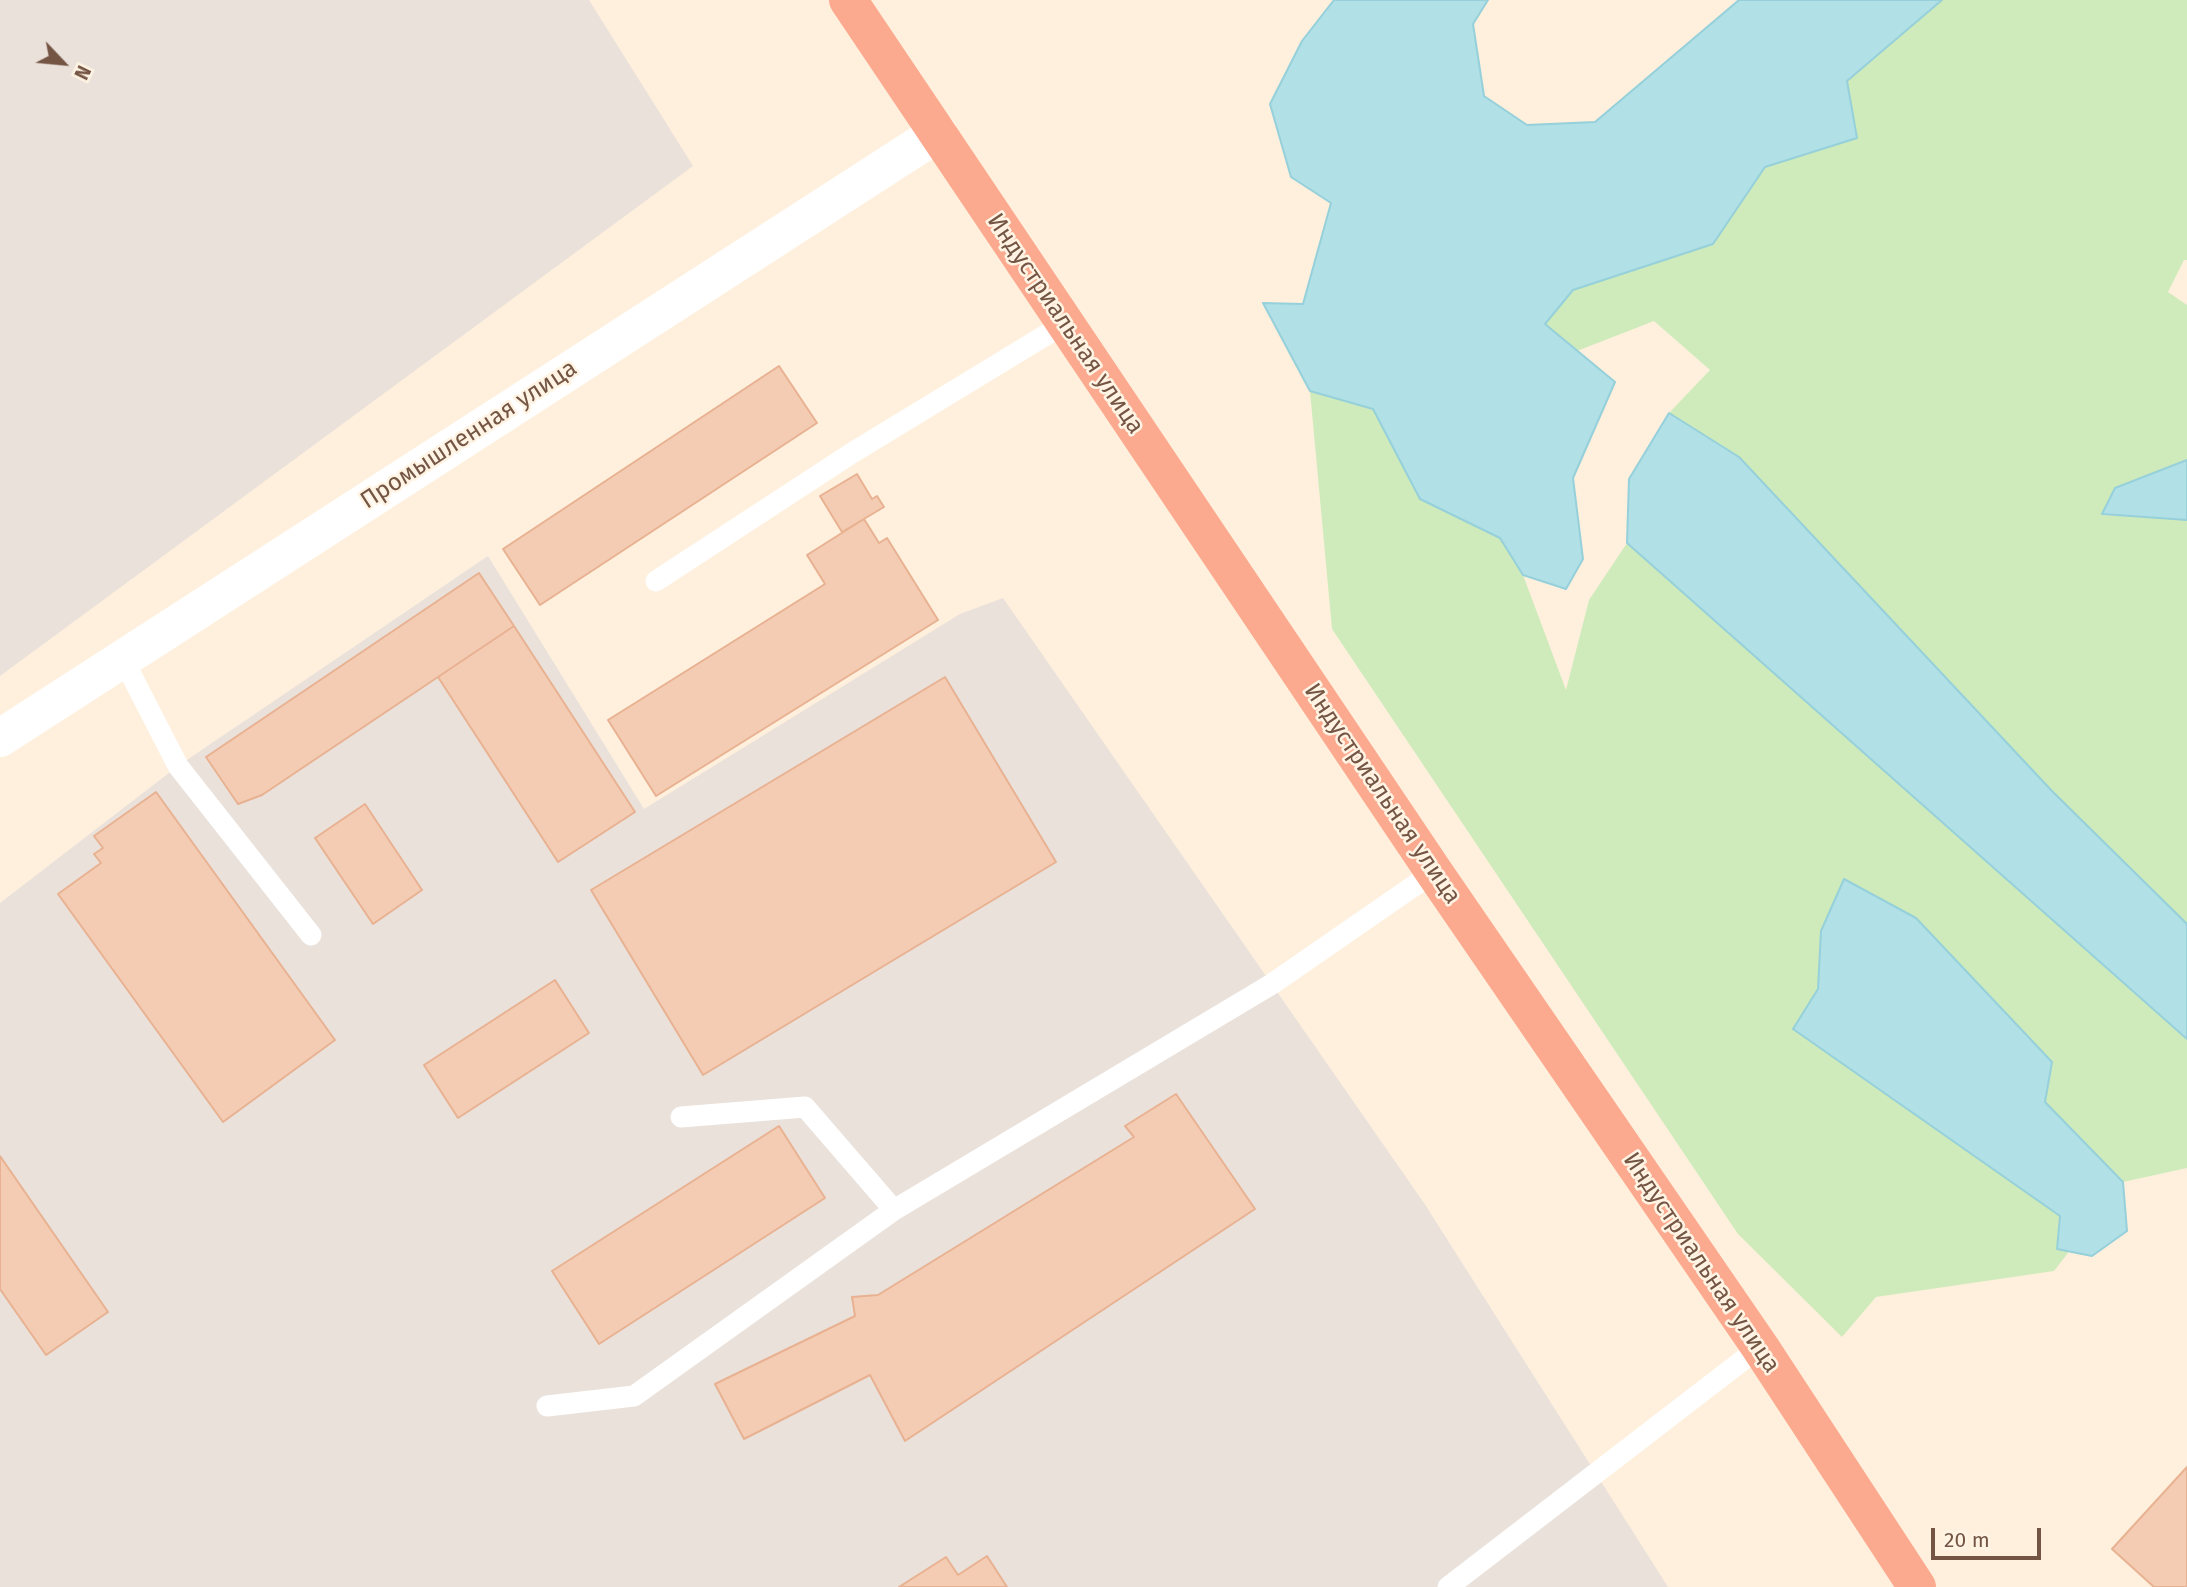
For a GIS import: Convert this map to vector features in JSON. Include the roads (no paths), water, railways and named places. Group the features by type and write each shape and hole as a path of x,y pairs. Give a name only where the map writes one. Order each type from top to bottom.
{"highway":[{"name":"Индустриальная улица","path":"848,0 1434,872 1760,1347 1917,1587"}],"street":[{"name":"Промышленная улица","path":"0,738 938,133"}],"lane":[{"path":"656,581 852,453 1064,324"},
{"path":"123,659 178,766 311,935"},
{"path":"547,1406 634,1396 894,1210 1272,984 1434,872"},
{"path":"681,1117 805,1107 894,1210"},
{"path":"1448,1587 1760,1347"}],"water":[{"path":"1334,0 1488,0 1473,24 1484,96 1527,125 1595,122 1739,0 1942,0 1847,81 1857,138 1765,167 1713,244 1573,290 1545,324 1615,382 1573,478 1583,559 1566,589 1523,575 1500,538 1420,499 1373,409 1310,391 1263,303 1303,304 1331,203 1291,177 1270,104 1302,41"},
{"path":"1669,413 1739,457 2052,791 2187,924 2187,1039 1627,543 1629,479"},
{"path":"2187,460 2187,520 2102,514 2115,488"},
{"path":"1844,879 1916,918 2052,1062 2045,1102 2123,1182 2127,1231 2092,1256 2057,1249 2060,1216 1793,1029 1818,989 1821,931"}]}
